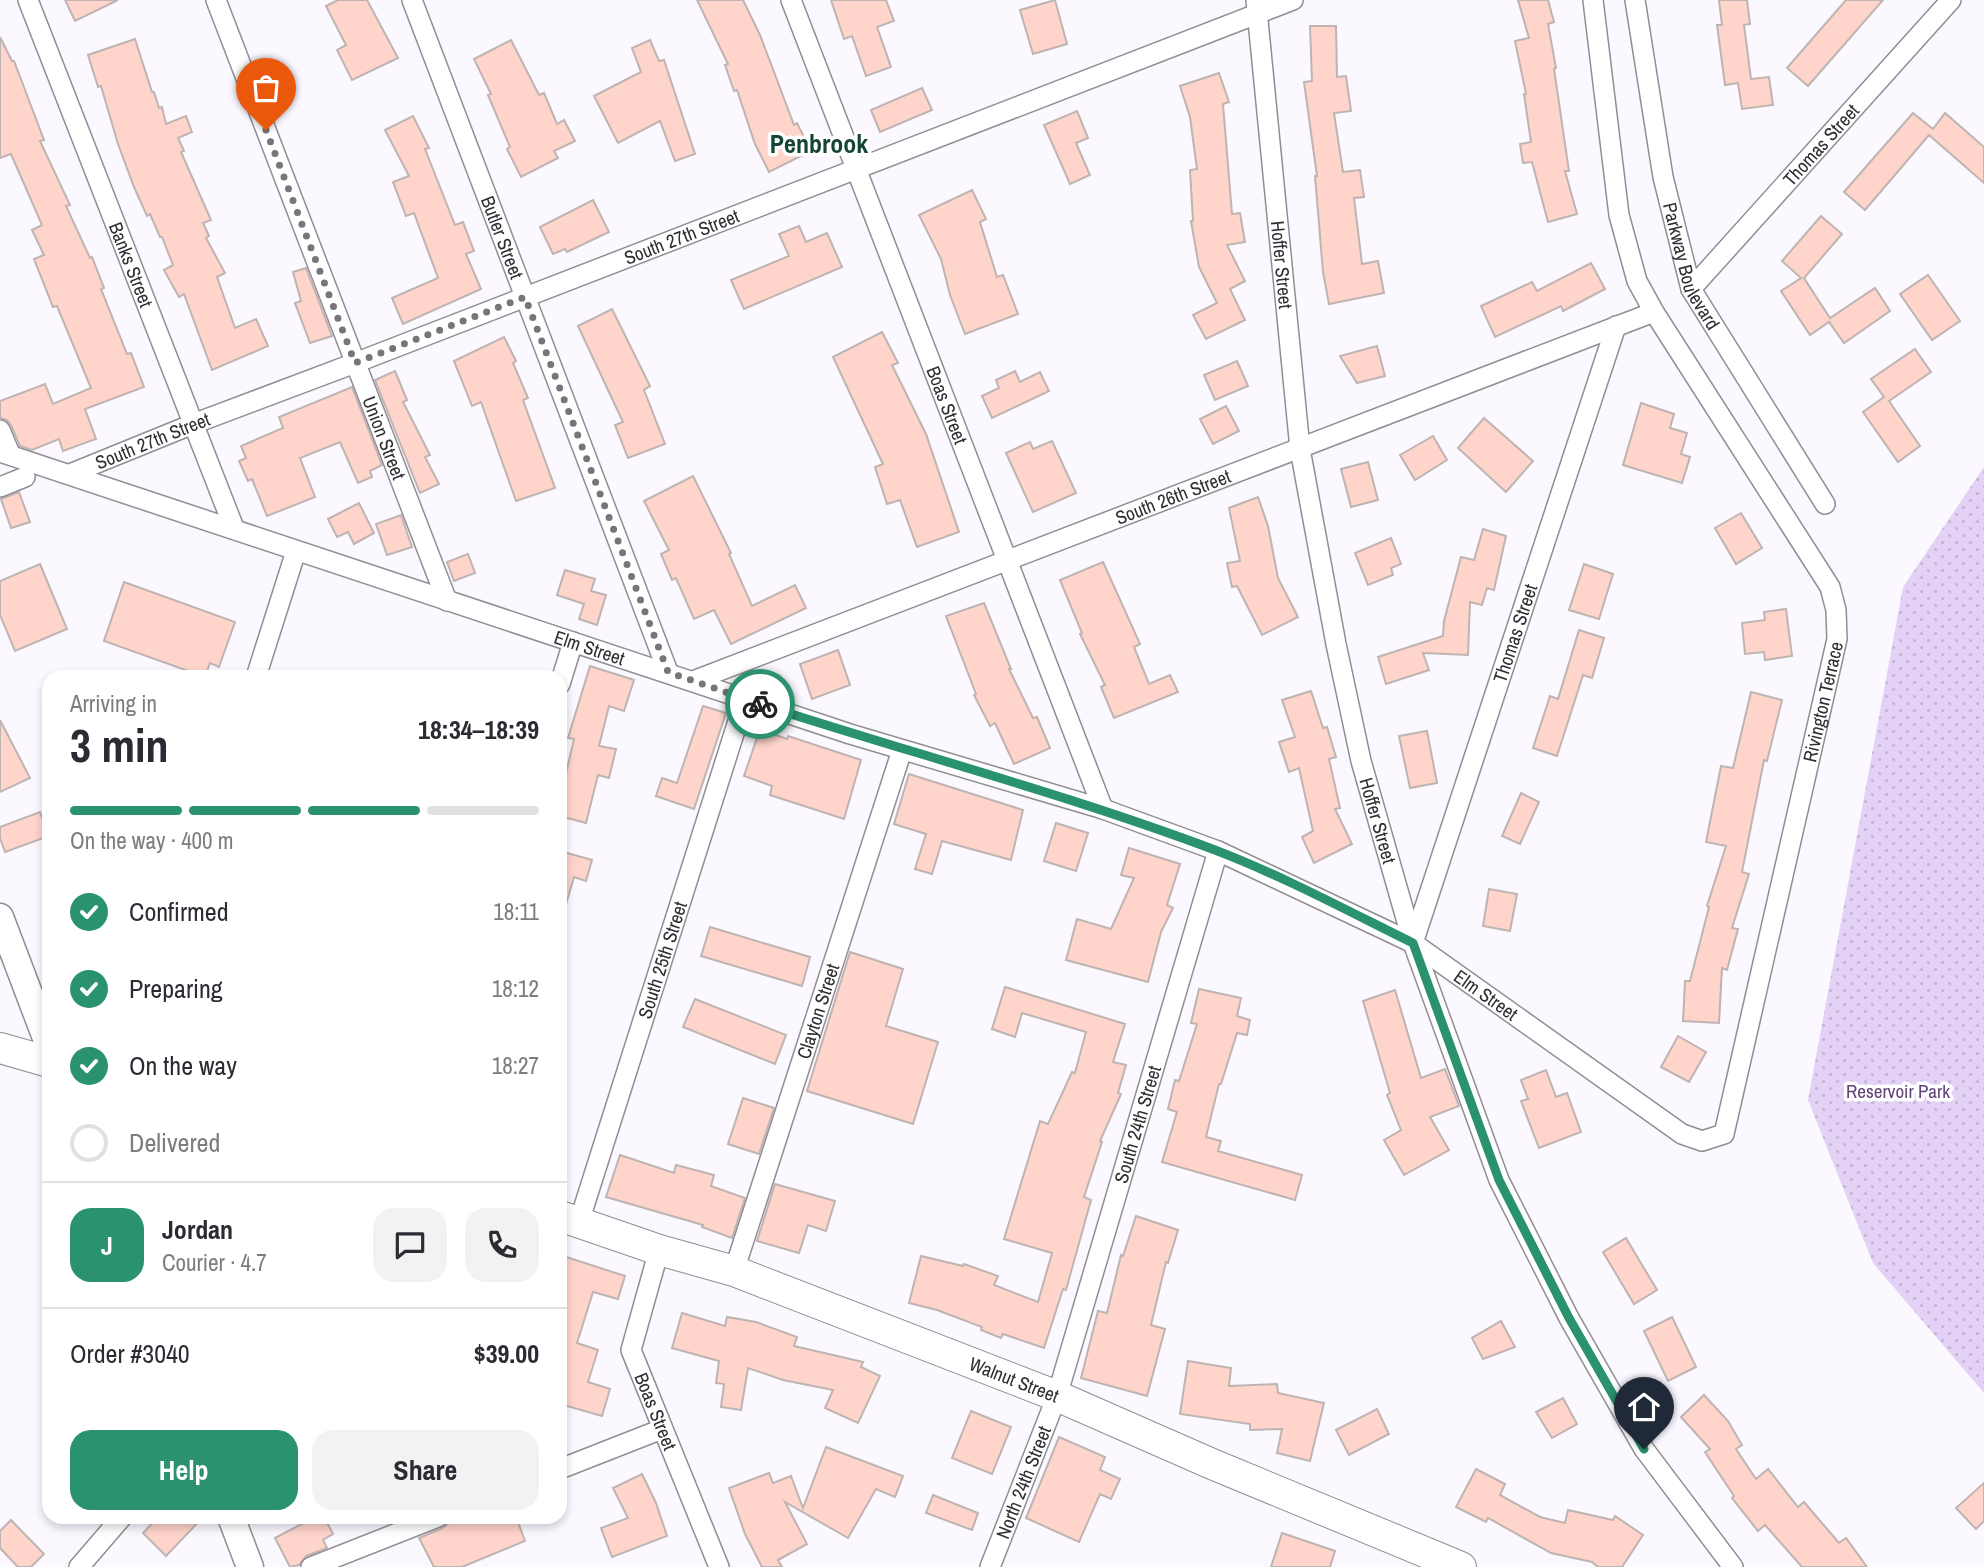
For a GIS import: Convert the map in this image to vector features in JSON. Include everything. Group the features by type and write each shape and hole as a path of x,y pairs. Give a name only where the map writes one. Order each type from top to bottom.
{"main road":[{"path":"0,916 42,1027"},
{"path":"0,1048 42,1060"},
{"name":"Walnut Street","path":"569,1219 659,1250 734,1271 1057,1396 1212,1464 1461,1567"},
{"path":"234,1524 250,1567"}],"street":[{"name":"Banks Street","path":"28,0 234,528"},
{"name":"Union Street","path":"216,0 447,601"},
{"name":"Butler Street","path":"412,0 668,672"},
{"name":"Boas Street","path":"791,0 1102,809"},
{"name":"South 27th Street","path":"70,474 193,424 856,169 1257,7 1293,0"},
{"path":"1593,0 1619,215 1637,281 1654,312"},
{"name":"Parkway Boulevard","path":"1636,0 1664,177 1691,289 1825,503"},
{"name":"Thomas Street","path":"1691,289 1951,0"},
{"name":"Hoffer Street","path":"1257,7 1300,449 1361,761 1413,943 1499,1180 1569,1318 1644,1449 1733,1567"},
{"name":"South 26th Street","path":"693,681 1654,312"},
{"name":"Rivington Terrace","path":"1654,312 1830,587 1836,610 1837,639 1724,1134"},
{"name":"Thomas Street","path":"1413,943 1616,326"},
{"path":"0,430 5,453"},
{"name":"Elm Street","path":"5,453 902,750 1102,809 1218,851 1413,943 1682,1134 1702,1141 1724,1134"},
{"path":"0,487 25,477"},
{"path":"258,670 296,551"},
{"path":"564,670 573,642"},
{"name":"South 25th Street","path":"569,1219 745,699"},
{"name":"Clayton Street","path":"734,1271 902,750"},
{"name":"South 24th Street","path":"1057,1396 1218,851"},
{"name":"Boas Street","path":"659,1250 631,1350 719,1567"},
{"name":"North 24th Street","path":"990,1567 1057,1396"},
{"path":"567,1466 662,1429"},
{"path":"79,1567 116,1524"},
{"path":"311,1567 420,1524"}],"green space":[{"name":"Reservoir Park","path":"1984,467 1984,1393 1873,1263 1808,1100 1903,587"}],"building":[{"path":"65,0 118,0 75,21"},
{"path":"338,0 367,0 398,58 352,80 337,50 346,45 326,6"},
{"path":"697,0 743,0 760,35 794,125 797,123 811,151 769,172 755,144 737,90 734,91 725,65 728,64"},
{"path":"831,0 886,0 894,21 877,27 891,67 866,76 852,36 844,39"},
{"path":"1055,0 1067,44 1033,54 1020,10"},
{"path":"1518,0 1548,0 1554,22 1548,24 1569,171 1565,171 1577,214 1548,222 1532,162 1523,163 1520,144 1531,142 1526,94 1515,41 1529,38"},
{"path":"1719,0 1747,0 1750,24 1744,25 1751,79 1769,77 1773,105 1742,109 1738,83 1725,85 1717,25 1722,25"},
{"path":"1846,0 1883,0 1808,86 1787,68"},
{"path":"1310,26 1336,26 1337,77 1346,76 1351,111 1334,113 1343,172 1360,170 1364,197 1354,198 1362,264 1378,261 1384,293 1329,304 1323,272 1317,176 1304,82 1312,81"},
{"path":"0,37 14,61 44,140 40,141 70,205 66,206 90,258 92,257 104,288 101,289 127,354 131,353 144,387 85,409 96,439 63,451 59,439 32,450 20,446 11,425 0,418 0,401 45,384 53,404 91,388 34,259 44,255 32,230 42,225 11,154 0,158"},
{"path":"135,39 152,92 159,108 162,107 166,124 186,116 192,132 178,138 184,151 181,152 211,220 203,223 209,236 206,238 225,273 217,277 235,328 256,319 268,346 212,370 184,294 179,297 164,270 173,265 162,237 150,214 147,216 134,187 88,55"},
{"path":"511,40 539,95 544,93 557,124 564,120 575,141 554,151 558,158 521,177 507,149 510,147 488,95 491,94 474,59"},
{"path":"650,40 659,61 664,60 695,154 675,161 660,121 618,143 594,96 641,72 632,48"},
{"path":"1219,73 1229,102 1223,104 1232,214 1240,213 1245,242 1227,245 1245,281 1230,289 1245,320 1206,339 1193,315 1217,303 1199,267 1191,221 1190,170 1197,169 1190,117 1180,86"},
{"path":"922,88 932,110 880,132 871,110"},
{"path":"1077,111 1088,138 1076,143 1090,175 1070,184 1044,125"},
{"path":"1913,113 1933,129 1945,113 1984,147 1984,183 1929,135 1865,210 1844,192"},
{"path":"413,116 429,148 425,149 455,225 463,222 474,251 466,254 481,289 403,324 392,298 438,278 414,213 406,216 393,182 409,176 385,130"},
{"path":"972,190 986,219 980,222 997,277 1003,275 1018,314 965,334 950,295 941,259 919,215"},
{"path":"593,200 609,232 567,252 565,249 553,254 540,227"},
{"path":"1821,216 1842,234 1804,278 1830,318 1875,288 1890,311 1844,343 1829,322 1810,335 1781,291 1801,278 1782,261"},
{"path":"799,226 806,242 827,233 842,267 744,309 731,280 789,256 779,234"},
{"path":"1591,263 1605,289 1563,311 1561,306 1495,337 1481,306 1532,282 1537,291"},
{"path":"306,268 332,336 310,343 295,303 301,301 293,272"},
{"path":"1928,275 1960,321 1932,340 1900,294"},
{"path":"612,309 650,386 644,390 665,444 628,458 615,425 623,422 578,326"},
{"path":"882,332 898,363 892,365 926,434 959,532 917,547 900,500 887,504 875,467 883,464 833,357"},
{"path":"504,337 516,361 513,363 528,398 523,400 555,488 516,501 481,402 472,406 454,361"},
{"path":"1377,346 1385,376 1357,383 1340,356"},
{"path":"1915,349 1931,372 1889,401 1920,446 1898,462 1863,412 1884,397 1871,379"},
{"path":"1237,361 1248,386 1215,400 1204,375"},
{"path":"395,371 407,400 403,402 430,455 425,457 439,484 420,493 375,380"},
{"path":"1015,371 1020,382 1040,372 1049,391 992,418 982,396 999,388 996,380"},
{"path":"352,387 382,465 370,471 372,477 358,483 340,442 300,458 315,497 267,516 252,479 248,481 239,461 246,458 241,446 283,428 279,417"},
{"path":"1641,403 1674,414 1670,428 1687,433 1681,454 1690,457 1682,483 1623,465"},
{"path":"1226,406 1239,431 1213,444 1200,419"},
{"path":"1484,418 1533,461 1506,492 1458,448"},
{"path":"1433,436 1447,460 1415,480 1400,455"},
{"path":"1052,441 1076,493 1033,512 1006,453 1030,442 1033,449"},
{"path":"1368,462 1378,500 1351,507 1341,469"},
{"path":"693,476 731,553 729,554 752,606 795,585 806,608 731,644 714,610 694,619 676,578 672,580 661,554 669,550 644,501"},
{"path":"19,492 30,522 11,528 1,499"},
{"path":"1258,497 1268,526 1278,578 1298,617 1262,635 1237,586 1232,587 1227,563 1240,561 1229,508"},
{"path":"359,503 374,533 354,544 348,532 337,537 328,519"},
{"path":"1741,513 1762,548 1736,564 1715,528"},
{"path":"401,515 412,547 387,555 376,524"},
{"path":"1483,529 1506,536 1494,590 1487,588 1482,605 1470,602 1468,655 1423,653 1429,670 1386,684 1378,657 1443,636 1444,621 1461,557 1474,560"},
{"path":"1391,538 1401,564 1391,568 1393,575 1368,585 1355,553"},
{"path":"468,554 475,573 454,581 447,562"},
{"path":"1103,562 1140,644 1134,647 1149,684 1170,675 1178,692 1114,718 1101,687 1105,685 1080,634 1082,633 1060,580"},
{"path":"40,564 67,629 15,651 0,615 0,581"},
{"path":"1584,564 1613,574 1599,619 1569,610"},
{"path":"565,570 595,579 591,591 606,595 597,625 579,619 584,604 557,595"},
{"path":"124,582 235,622 219,667 210,663 208,670 185,670 104,641"},
{"path":"984,603 1009,669 1033,718 1037,717 1050,748 1014,764 995,723 990,726 974,695 976,694 946,616"},
{"path":"1786,609 1792,656 1765,660 1764,652 1745,654 1742,623 1765,620 1764,612"},
{"path":"1579,630 1604,638 1592,678 1583,675 1557,756 1533,748 1550,696 1558,699"},
{"path":"838,650 850,685 812,699 800,664"},
{"path":"590,666 634,680 624,711 609,706 599,746 616,749 609,778 598,775 586,823 567,818 567,769 574,739 568,738"},
{"path":"1311,691 1323,728 1327,727 1336,757 1329,759 1340,808 1335,809 1352,844 1314,863 1302,837 1313,831 1299,768 1289,772 1279,742 1295,737 1282,700"},
{"path":"1751,692 1782,700 1767,761 1764,760 1742,872 1749,874 1732,928 1738,929 1727,970 1722,968 1719,1023 1683,1021 1685,981 1690,981 1709,907 1707,906 1726,846 1706,842 1721,766 1733,768"},
{"path":"703,706 726,713 694,809 656,796 662,778 677,783"},
{"path":"0,720 30,778 0,792"},
{"path":"760,729 861,760 844,819 770,795 772,786 744,776"},
{"path":"1427,731 1437,783 1410,788 1399,736"},
{"path":"909,774 1023,810 1011,860 942,841 932,874 915,869 926,834 894,824"},
{"path":"1521,793 1539,802 1520,844 1502,836"},
{"path":"40,812 42,839 5,852 0,838 0,827"},
{"path":"1056,823 1088,833 1076,871 1044,861"},
{"path":"1129,848 1180,864 1167,905 1173,908 1161,932 1148,982 1066,960 1077,919 1111,929 1134,878 1121,875"},
{"path":"567,853 592,860 586,881 574,877 567,901"},
{"path":"1489,889 1517,894 1510,931 1483,926"},
{"path":"710,927 810,957 802,986 701,956"},
{"path":"850,952 903,969 886,1026 938,1042 913,1124 807,1091"},
{"path":"1005,987 1125,1024 1113,1062 1126,1065 1118,1093 1121,1094 1100,1141 1102,1142 1084,1197 1091,1200 1066,1290 1063,1289 1044,1348 1003,1334 1001,1338 981,1330 982,1327 909,1303 921,1256 963,1266 964,1264 998,1276 994,1285 1038,1302 1052,1253 1004,1239 1040,1121 1048,1124 1072,1072 1075,1073 1086,1032 1022,1013 1015,1037 992,1029"},
{"path":"1199,989 1241,998 1237,1016 1250,1020 1247,1035 1237,1033 1219,1084 1206,1137 1221,1141 1218,1151 1302,1175 1295,1200 1162,1162 1177,1112 1168,1109 1175,1080 1179,1081 1197,1024 1191,1023"},
{"path":"1395,990 1421,1078 1445,1069 1459,1106 1430,1117 1449,1150 1404,1175 1384,1140 1401,1130 1387,1095 1390,1093 1363,1001"},
{"path":"695,999 786,1035 775,1064 683,1027"},
{"path":"1678,1036 1706,1052 1689,1082 1661,1067"},
{"path":"1546,1070 1556,1097 1567,1093 1581,1132 1539,1148 1521,1101 1528,1099 1521,1080"},
{"path":"743,1098 774,1108 759,1154 728,1144"},
{"path":"620,1155 674,1173 676,1165 714,1175 711,1186 745,1198 732,1238 702,1227 703,1225 606,1197"},
{"path":"775,1184 835,1201 826,1231 808,1225 799,1253 757,1241"},
{"path":"1136,1216 1178,1230 1168,1263 1166,1262 1151,1325 1165,1329 1147,1396 1081,1378 1098,1311 1107,1313 1121,1255 1123,1256"},
{"path":"1626,1238 1657,1290 1634,1304 1603,1252"},
{"path":"567,1257 625,1276 618,1299 593,1292 577,1343 598,1350 588,1382 610,1389 602,1416 567,1406"},
{"path":"682,1313 725,1326 727,1317 756,1322 797,1337 794,1346 863,1362 861,1367 880,1376 858,1423 825,1408 833,1390 783,1380 748,1368 741,1410 721,1407 724,1384 716,1383 719,1361 672,1348"},
{"path":"1672,1317 1696,1367 1668,1381 1644,1331"},
{"path":"1501,1321 1515,1347 1483,1359 1472,1338"},
{"path":"1188,1361 1231,1368 1229,1386 1277,1384 1278,1393 1324,1403 1310,1461 1277,1453 1282,1429 1250,1430 1250,1424 1180,1414"},
{"path":"1704,1395 1728,1421 1742,1445 1736,1449 1756,1479 1768,1469 1798,1507 1804,1502 1839,1543 1846,1538 1867,1567 1802,1567 1765,1525 1758,1531 1732,1498 1734,1496 1705,1452 1710,1449 1681,1417"},
{"path":"1563,1398 1577,1424 1552,1438 1536,1412"},
{"path":"1377,1409 1389,1434 1349,1455 1336,1430"},
{"path":"971,1411 1011,1427 992,1474 952,1458"},
{"path":"1059,1437 1105,1457 1100,1470 1120,1479 1111,1499 1100,1494 1079,1542 1026,1518"},
{"path":"826,1447 903,1476 895,1497 876,1489 848,1538 785,1502 807,1544 778,1560 782,1567 762,1567 745,1534 729,1488 769,1473 773,1483 791,1476 803,1508"},
{"path":"1476,1469 1505,1484 1500,1495 1540,1517 1565,1523 1568,1510 1613,1520 1615,1516 1643,1535 1622,1567 1598,1567 1592,1562 1551,1553 1488,1518 1486,1522 1456,1507"},
{"path":"642,1474 656,1503 667,1536 612,1557 601,1528 628,1518 613,1488"},
{"path":"1984,1483 1984,1521 1976,1529 1956,1508"},
{"path":"933,1495 978,1513 972,1530 926,1513"},
{"path":"11,1520 44,1554 31,1567 18,1567 0,1548 0,1531"},
{"path":"151,1524 196,1524 166,1556 143,1533"},
{"path":"302,1524 328,1524 333,1534 323,1540 327,1548 306,1556 299,1565 290,1567 275,1538"},
{"path":"448,1524 519,1524 525,1541 462,1567 434,1567 419,1538"},
{"path":"1282,1533 1335,1551 1330,1567 1271,1567"}],"way so far":[{"path":"266,130 355,363 525,297 668,672 760,704"}],"district":[{"name":"Penbrook","path":"819,143"}],"route":[{"path":"760,704 902,750 1102,809 1218,851 1413,943 1499,1180 1569,1318 1644,1449"}]}
